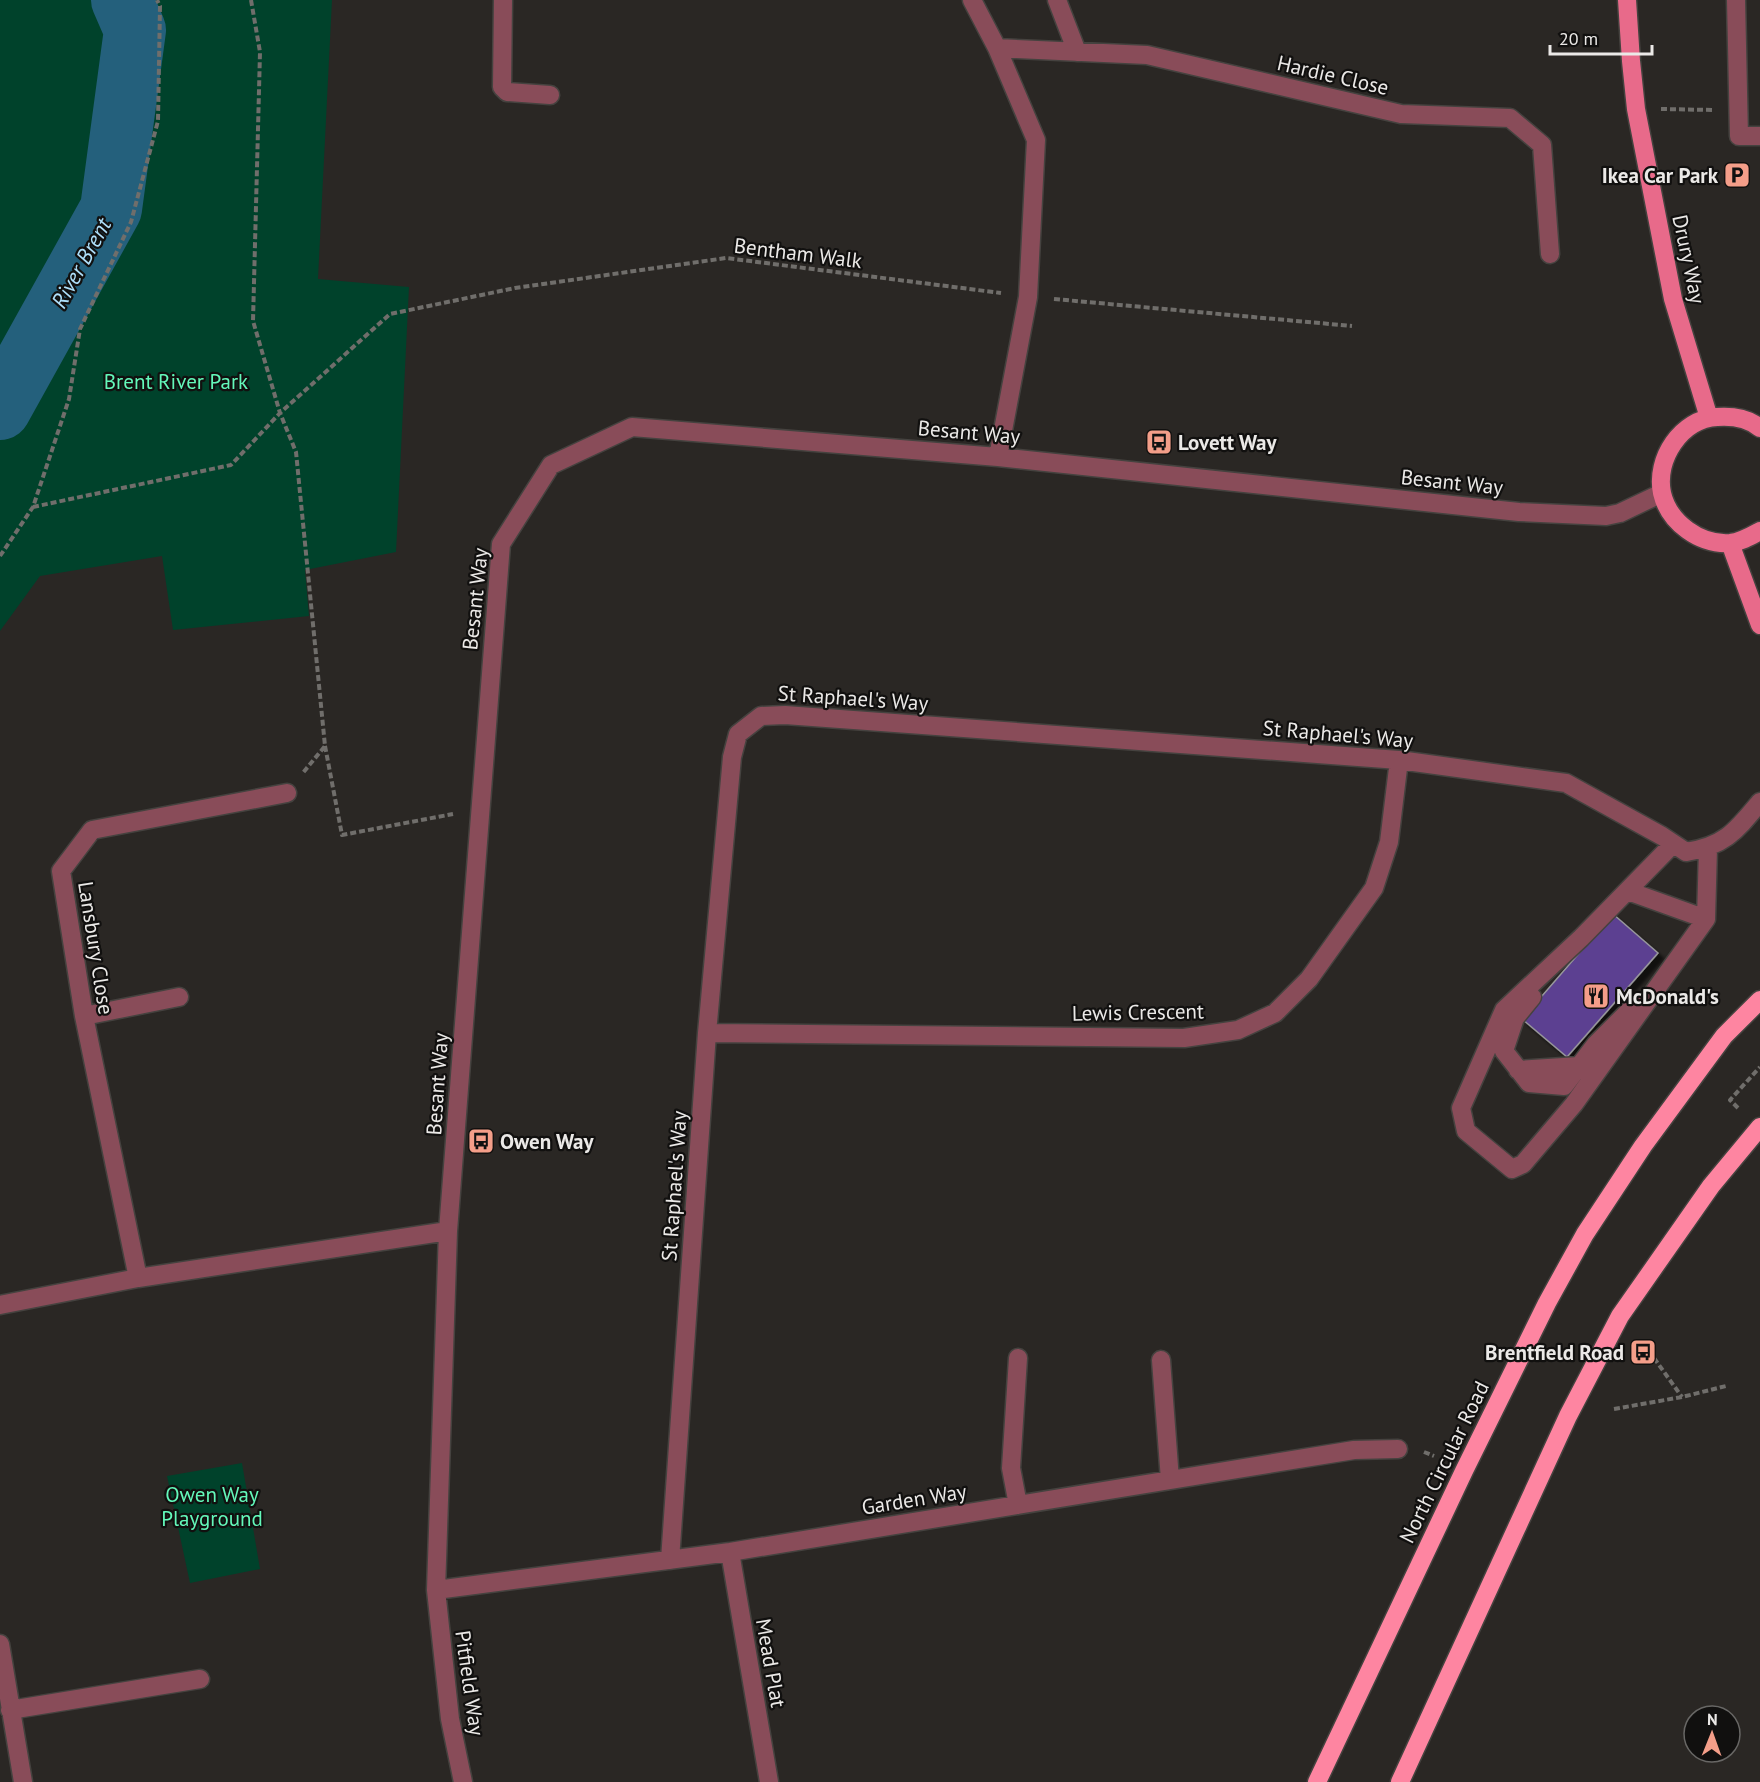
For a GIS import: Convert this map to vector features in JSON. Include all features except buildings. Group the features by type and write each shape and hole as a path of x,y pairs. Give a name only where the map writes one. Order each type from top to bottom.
{"highway":[{"name":"North Circular Road","path":"1317,1782 1464,1471 1547,1303 1585,1234 1643,1146 1724,1036 1760,1000"},
{"path":"1400,1782 1568,1416 1620,1316 1711,1186 1760,1127"}],"main road":[{"name":"Drury Way","path":"1627,0 1636,109 1673,299 1709,418"},
{"path":"1760,428 1756,424 1731,416 1709,418 1687,428 1672,443 1661,472 1662,493 1671,513 1685,529 1708,541 1730,543 1760,531"},
{"path":"1730,543 1760,625"}],"street":[{"path":"503,0 501,84 504,90 550,95"},
{"path":"972,0 997,48 1036,140 1028,297 998,457"},
{"path":"1058,0 1077,52"},
{"path":"1736,0 1739,136 1760,136"},
{"name":"Hardie Close","path":"997,48 1147,55 1401,114 1510,118 1542,145 1550,254"},
{"name":"Besant Way","path":"436,1590 448,1231 501,544 551,465 632,427 998,457 1519,512 1606,516 1620,513 1662,493"},
{"name":"St Raphael's Way","path":"670,1560 707,1033 732,757 738,734 761,716 784,715 1399,760 1566,783 1686,852 1708,848"},
{"name":"Lewis Crescent","path":"707,1033 1184,1038 1238,1030 1275,1013 1309,979 1374,888 1389,842 1399,760"},
{"name":"Lansbury Close","path":"138,1278 84,1016 61,871 92,830 287,793"},
{"path":"1673,844 1581,938 1504,1010 1461,1108 1466,1131 1512,1168 1523,1164 1574,1104 1707,919 1708,848 1753,823 1760,802"},
{"path":"1628,891 1707,919"},
{"path":"1581,938 1515,1018 1504,1051 1518,1070 1579,1066 1596,1044 1667,974"},
{"path":"84,1016 179,997"},
{"path":"0,1305 138,1278 448,1231"},
{"path":"1018,1358 1011,1468 1018,1505"},
{"path":"1161,1360 1170,1480"},
{"name":"Garden Way","path":"436,1590 729,1552 1354,1450 1398,1449"},
{"name":"Mead Plat","path":"729,1552 769,1782"},
{"name":"Pitfield Way","path":"436,1590 450,1719 463,1782"},
{"path":"0,1644 10,1710 8,1746 23,1782"},
{"path":"10,1710 200,1679"}],"path":[{"path":"0,556 33,507 69,399 80,329 131,222 158,120 160,6 158,0"},
{"path":"251,0 260,52 253,321 280,413 296,452 325,746 342,835 480,809"},
{"path":"1636,109 1738,111"},
{"name":"Bentham Walk","path":"33,507 231,465 280,413 390,314 515,288 726,258 1028,297 1352,326"},
{"path":"287,793 325,746"},
{"path":"1738,1108 1730,1100 1760,1067"},
{"path":"1654,1358 1682,1397"},
{"path":"1614,1409 1682,1397 1726,1386"}],"green space":[{"name":"Brent River Park","path":"0,0 332,0 318,279 409,287 396,552 305,570 309,616 173,630 162,556 40,576 0,631"},
{"name":"Owen Way Playground","path":"242,1463 260,1569 190,1583 167,1476"}],"waterway":[{"name":"River Brent","path":"0,409 111,209 135,30 122,0"}],"place":[{"name":"Ikea Car Park","path":"1737,175"},
{"name":"Lovett Way","path":"1159,442"},
{"name":"McDonald's","path":"1596,996"},
{"name":"Owen Way","path":"481,1141"},
{"name":"Brentfield Road","path":"1643,1352"}]}
